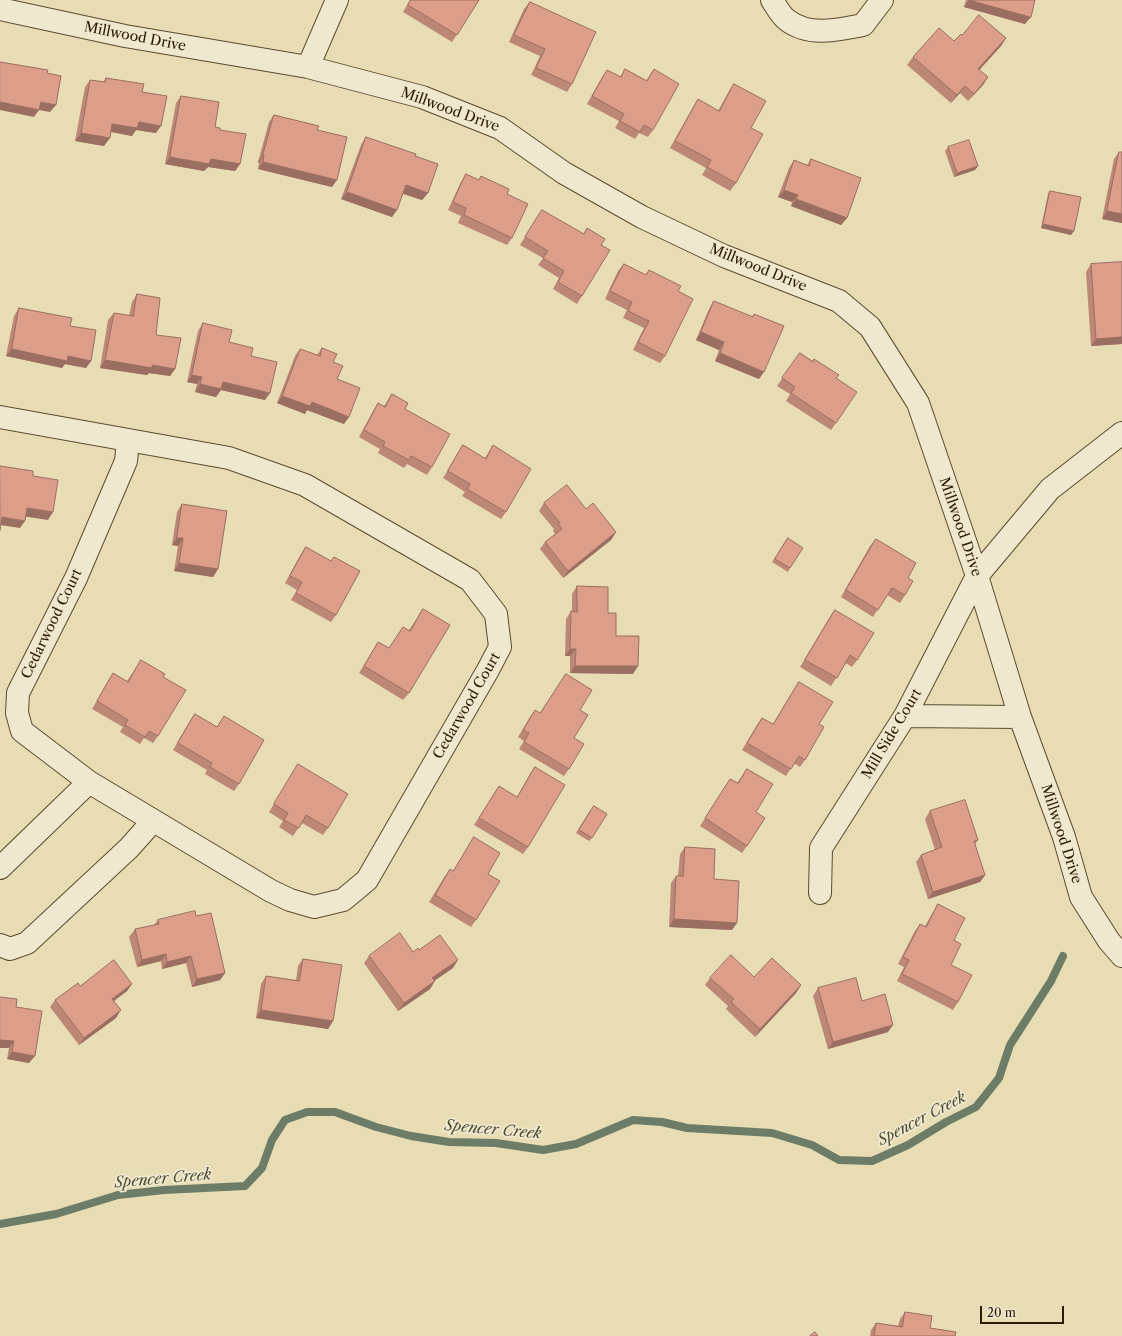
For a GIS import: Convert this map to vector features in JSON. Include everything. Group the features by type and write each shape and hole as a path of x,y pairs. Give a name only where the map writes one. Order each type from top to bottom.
{"street":[{"path":"308,67 337,0"},
{"path":"772,0 786,20 808,31 835,30 863,26 882,0"},
{"name":"Millwood Drive","path":"0,9 125,36 308,67 422,97 500,128 564,173 642,217 724,256 839,300 870,327 918,403 977,576 1020,717 1064,837 1081,897 1109,941 1122,956"},
{"name":"Cedarwood Court","path":"0,417 229,458 305,485 470,580 496,614 500,647 367,880 343,900 314,907 290,900 271,891 89,782 22,731 17,712 18,693 76,578 126,461 128,441"},
{"name":"Mill Side Court","path":"820,893 821,848 905,716 977,576 1050,489 1122,433"},
{"path":"905,716 1020,717"},
{"path":"0,868 89,782"},
{"path":"0,945 10,949 27,943 129,848 153,821"}],"building":[{"path":"411,0 479,0 457,35 408,5"},
{"path":"969,0 1035,0 1031,17"},
{"path":"530,2 596,32 572,84 536,68 545,49 514,35"},
{"path":"979,15 1006,38 978,69 988,77 974,94 965,86 957,95 913,57 939,28 954,41 961,34 962,35"},
{"path":"0,62 48,70 47,73 61,76 56,105 41,102 39,110 0,102"},
{"path":"625,69 647,81 654,69 679,84 653,130 644,125 640,132 620,121 624,114 592,96 607,70 621,77"},
{"path":"106,78 144,84 142,92 167,96 161,126 139,122 137,128 112,124 110,138 81,133 90,80 105,82"},
{"path":"734,84 766,101 751,128 763,134 736,183 707,167 711,160 675,141 698,99 719,111"},
{"path":"181,96 219,102 215,127 220,128 220,130 246,134 240,164 211,159 209,164 170,157"},
{"path":"274,115 319,126 317,130 347,137 337,180 263,162 263,155"},
{"path":"366,137 416,154 415,156 438,164 428,193 406,185 397,210 347,192"},
{"path":"969,140 978,166 957,173 948,147"},
{"path":"1119,152 1122,152 1122,214 1107,211"},
{"path":"811,159 861,178 847,218 796,199 798,195 784,190 794,160 809,166"},
{"path":"466,174 479,180 481,176 509,189 507,194 528,204 512,238 464,215 466,208 453,202"},
{"path":"1050,191 1081,197 1074,231 1043,224"},
{"path":"542,210 584,234 587,228 605,239 601,245 610,250 582,296 558,282 564,271 543,258 548,251 525,237"},
{"path":"1122,262 1122,337 1096,339 1091,264"},
{"path":"624,264 646,275 649,270 681,286 678,291 693,299 665,356 638,342 649,321 628,311 632,302 610,291"},
{"path":"137,294 160,298 156,335 181,338 175,369 152,365 152,368 105,360 114,313 133,316"},
{"path":"714,301 753,317 754,314 784,326 764,372 720,353 724,342 701,332"},
{"path":"19,308 72,318 70,326 96,330 91,361 68,356 67,361 12,349"},
{"path":"203,323 232,330 229,342 253,348 251,356 277,362 270,393 223,382 221,389 200,384 202,377 192,375"},
{"path":"322,348 337,354 333,362 343,366 337,379 360,388 349,417 312,402 310,406 282,396 300,349 320,356"},
{"path":"800,353 813,362 814,359 839,375 836,378 857,392 836,423 791,393 795,387 782,378"},
{"path":"392,394 408,403 405,409 450,434 432,467 411,456 409,460 383,446 385,442 364,430 378,403 385,407"},
{"path":"463,445 486,459 493,445 531,469 506,512 467,489 470,484 448,471"},
{"path":"0,466 33,471 33,476 58,480 53,512 27,508 25,521 2,517 0,530"},
{"path":"567,485 586,509 593,503 616,532 568,571 545,542 562,529 558,524 560,523 544,503"},
{"path":"182,504 227,511 218,569 179,563 183,538 177,538"},
{"path":"788,538 803,548 790,568 775,559"},
{"path":"876,539 916,563 908,578 913,581 905,595 892,588 878,610 846,590"},
{"path":"306,547 331,561 334,557 360,571 336,615 296,593 302,582 290,576"},
{"path":"577,586 608,587 608,613 616,613 616,636 639,636 638,666 575,666 576,649 570,649 571,611 577,612"},
{"path":"423,609 450,625 409,693 364,666 378,642 389,648 403,627 410,631"},
{"path":"835,610 874,633 857,660 850,655 837,678 805,660"},
{"path":"141,660 165,674 163,677 186,690 158,736 149,731 145,737 125,725 128,720 97,701 113,673 128,682"},
{"path":"566,674 592,690 580,710 588,715 574,738 584,744 569,769 524,742 529,733 523,730 535,710 540,713"},
{"path":"799,682 833,702 819,724 824,727 805,760 799,756 791,769 747,743 762,718 773,724"},
{"path":"195,714 217,727 224,716 264,740 239,784 210,767 212,763 178,743"},
{"path":"298,764 348,794 328,828 306,815 299,828 284,820 288,813 274,804"},
{"path":"535,767 565,785 528,847 479,818 499,786 517,797"},
{"path":"747,769 773,784 756,812 765,818 747,846 705,818 730,779 738,783"},
{"path":"965,800 978,840 974,841 985,875 933,892 921,855 942,847 930,811"},
{"path":"594,806 607,814 592,838 579,830"},
{"path":"474,837 500,853 488,874 500,881 476,920 435,895 450,869 453,871"},
{"path":"685,847 715,849 714,879 739,881 737,923 674,919 676,876 683,876"},
{"path":"938,904 965,918 954,940 961,944 951,965 972,975 958,1002 902,974 909,960 903,957 920,924 926,927"},
{"path":"195,911 196,916 211,913 225,973 197,979 191,956 167,962 166,954 142,960 135,929 159,924 158,920"},
{"path":"400,933 413,952 418,948 419,950 440,935 458,960 432,978 435,981 404,1003 369,956"},
{"path":"731,955 754,977 772,958 801,985 760,1029 731,1002 734,999 710,978"},
{"path":"303,959 342,965 333,1021 261,1010 266,976 299,981"},
{"path":"114,960 132,984 112,999 121,1010 84,1038 55,1000 78,983 80,986"},
{"path":"856,978 862,1001 885,994 893,1025 833,1042 818,988"},
{"path":"0,997 17,999 16,1007 42,1011 35,1056 12,1052 14,1041 0,1040"},
{"path":"905,1312 932,1316 930,1328 956,1332 955,1336 874,1336 876,1323 902,1327"},
{"path":"815,1332 818,1336 810,1336"}],"waterway":[{"name":"Spencer Creek","path":"0,1224 56,1214 118,1195 164,1190 245,1186 262,1168 272,1140 285,1120 307,1112 335,1112 376,1127 411,1136 449,1142 496,1143 543,1150 576,1144 633,1120 662,1122 687,1128 772,1133 812,1145 839,1160 872,1161 908,1145 946,1122 976,1107 999,1078 1010,1045 1051,981 1063,956"}]}
